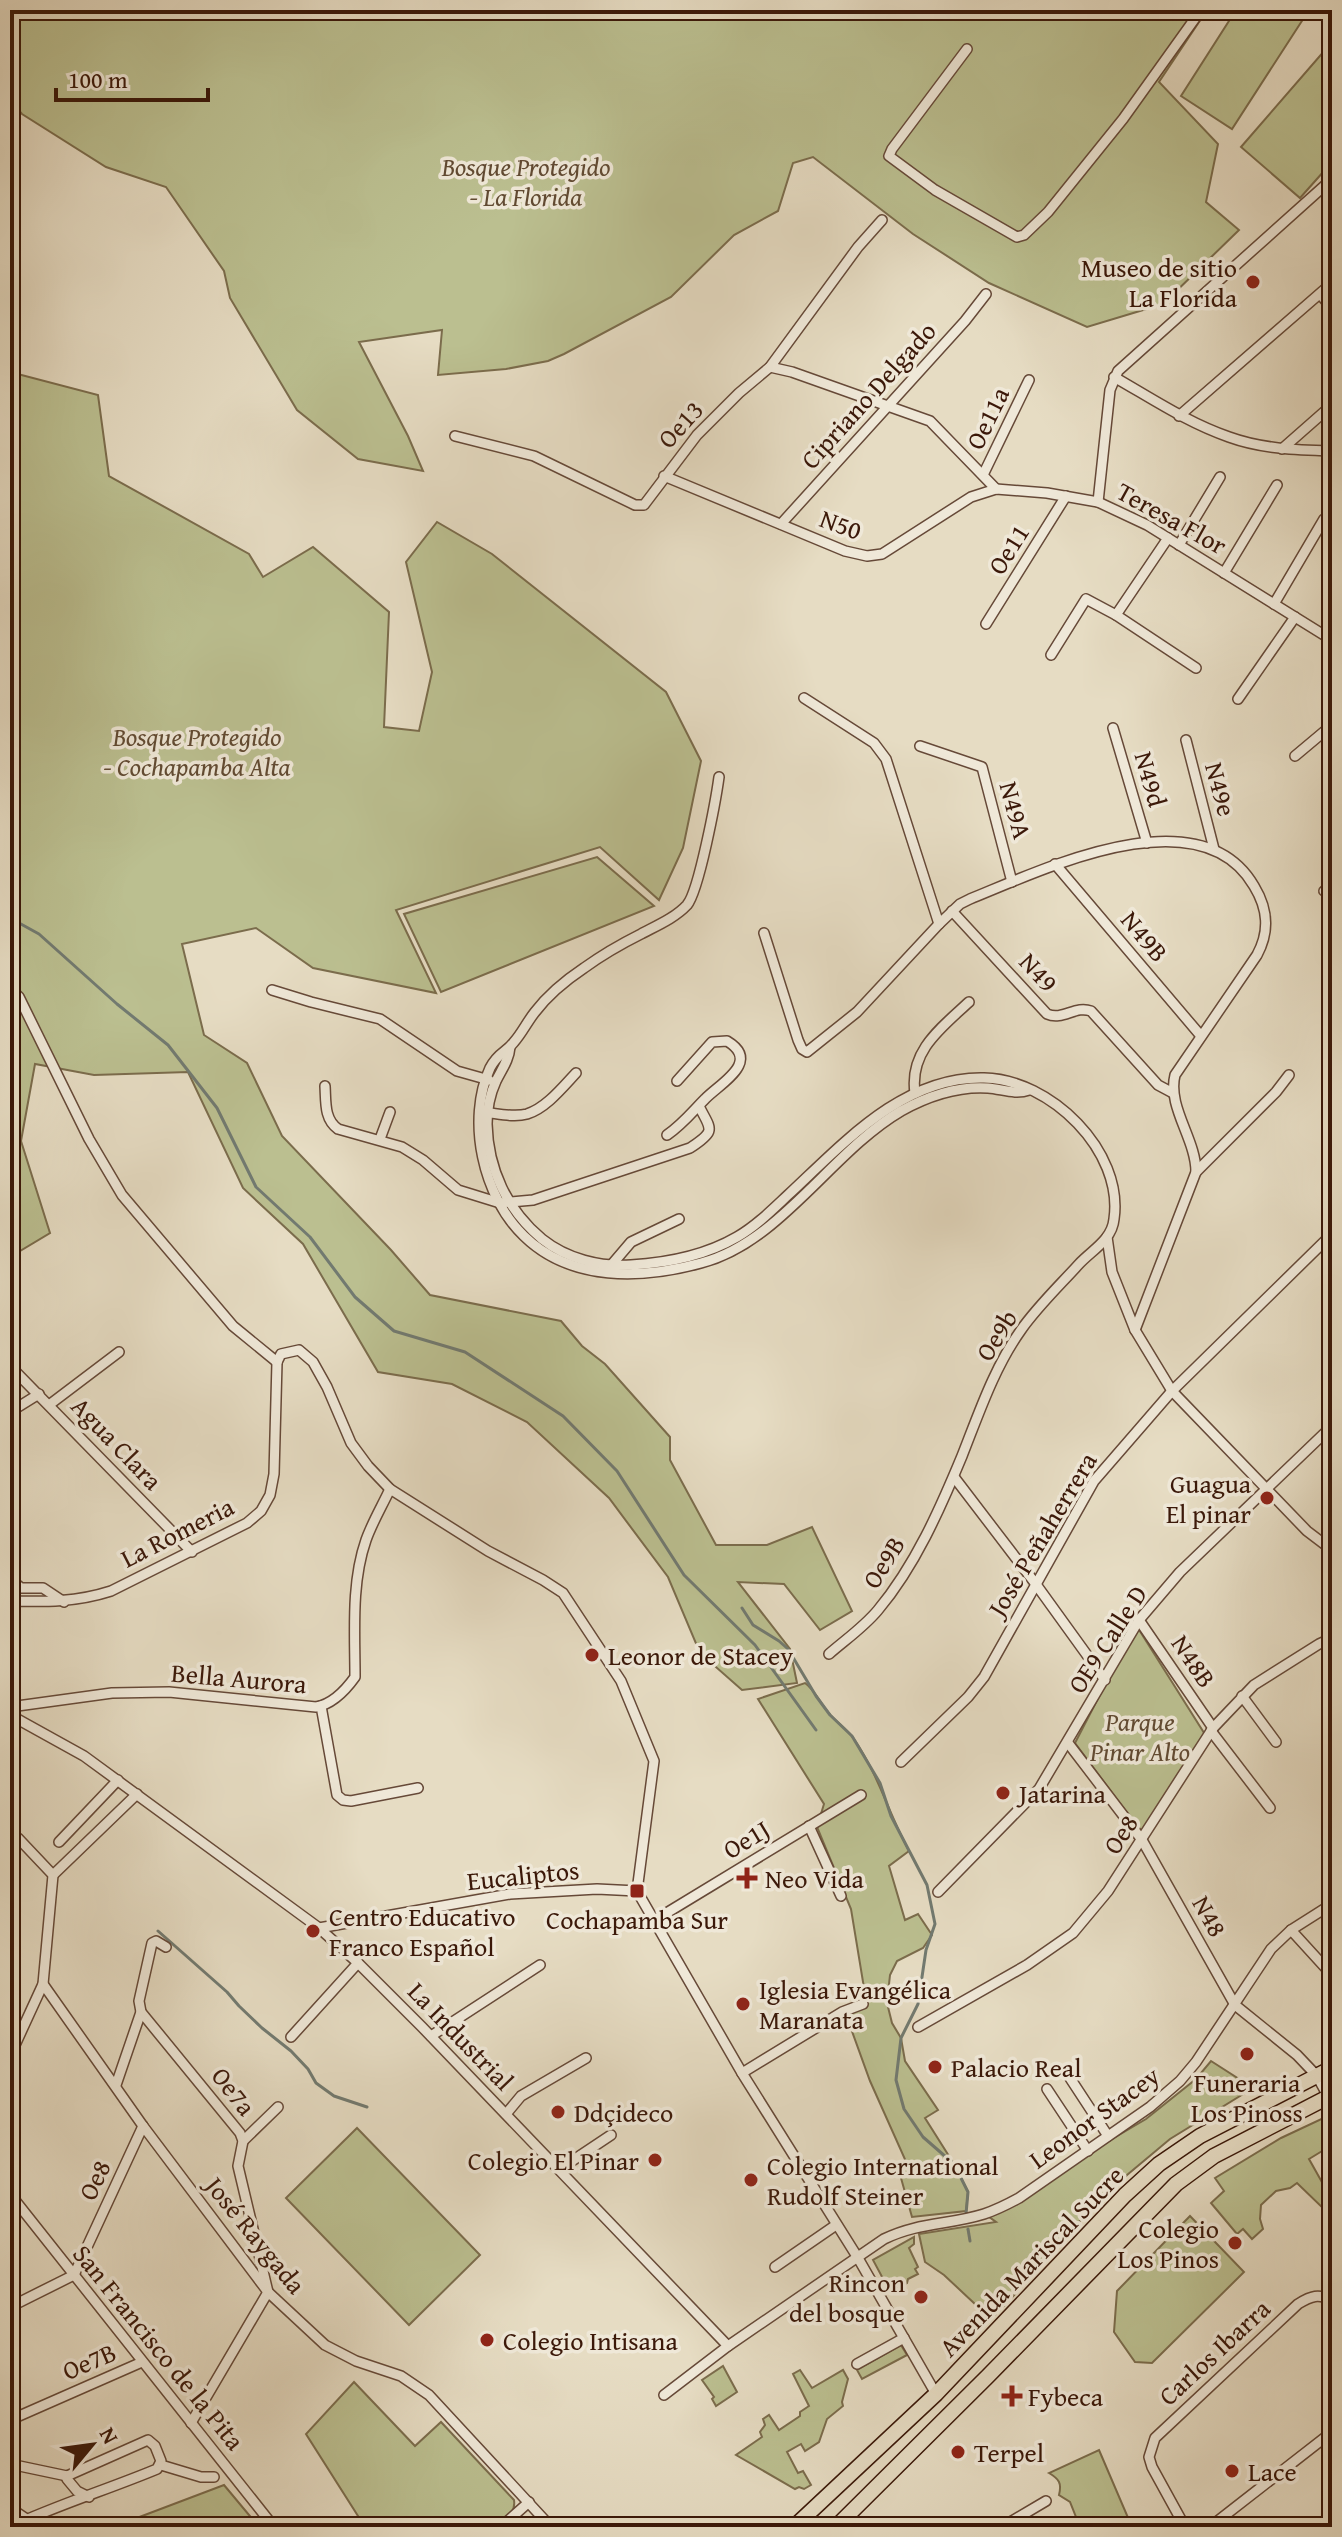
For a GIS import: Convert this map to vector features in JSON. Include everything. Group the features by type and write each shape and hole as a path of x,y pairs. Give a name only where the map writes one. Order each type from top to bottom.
{"main road":[{"name":"Avenida Mariscal Sucre","path":"794,2527 936,2394 1125,2195 1159,2164 1200,2136 1332,2068"},
{"name":"Avenida Mariscal Sucre","path":"836,2527 1176,2184 1214,2156 1330,2096"}],"street":[{"path":"967,49 889,156 935,190 1017,237 1024,235 1048,212 1123,119 1201,10"},
{"path":"1098,502 1114,377 1125,363 1332,179"},
{"name":"Oe13","path":"455,436 534,456 638,506 646,504 697,435 770,367 858,247 882,220"},
{"path":"1179,416 1332,283"},
{"name":"Cipriano Delgado","path":"781,524 986,294"},
{"path":"1320,294 1332,308"},
{"path":"770,367 930,421 996,489"},
{"path":"1114,377 1179,416 1229,438 1282,449 1332,451"},
{"name":"Oe11a","path":"983,475 1029,380"},
{"path":"1282,449 1332,405"},
{"name":"N50","path":"664,476 861,556 882,554 971,497 996,489"},
{"path":"1179,545 1220,477"},
{"path":"1224,573 1277,485"},
{"name":"Teresa Flor","path":"996,489 1066,496 1098,502 1122,512 1332,640"},
{"name":"Oe11","path":"986,624 1066,496"},
{"path":"1274,604 1324,519 1332,515"},
{"path":"1116,615 1168,538"},
{"path":"1051,655 1086,599 1196,668"},
{"path":"1238,699 1295,617"},
{"path":"804,698 874,743 886,759 939,924"},
{"path":"1295,756 1332,725"},
{"name":"N49d","path":"1113,728 1147,843"},
{"name":"N49e","path":"1186,740 1214,849"},
{"name":"N49A","path":"920,746 982,767 1012,882"},
{"path":"719,777 697,878 687,904 661,923 592,962 555,990 534,1013 510,1047 508,1058 491,1080 490,1098 484,1112 491,1160 505,1203 525,1226 555,1248 608,1269 711,1250 750,1228 887,1120 929,1098 967,1088 1017,1093 1029,1090"},
{"path":"764,933 804,1051 812,1049 857,1012 939,924 970,899 1055,864 1108,848 1181,843 1214,849 1235,861 1253,884 1265,909 1267,931 1257,955 1175,1075 1173,1093 1194,1155 1196,1172"},
{"name":"N49B","path":"1055,864 1201,1036"},
{"name":"N49","path":"952,911 1047,1014 1058,1017 1080,1009 1091,1011 1158,1085 1173,1093"},
{"path":"10,988 19,997 89,1139 122,1195 233,1326 277,1362 281,1354 299,1350 313,1362 351,1443 390,1489 488,1551 563,1593 621,1681 654,1761 637,1891 742,2073 858,2258 936,2394"},
{"path":"272,990 380,1019 457,1071 491,1080"},
{"path":"915,1093 915,1067 925,1047 969,1002"},
{"path":"667,1135 687,1121 737,1069 739,1055 735,1046 724,1040 712,1042 677,1081"},
{"path":"484,1112 527,1114 557,1093 576,1073"},
{"path":"1135,1330 1196,1172 1289,1075"},
{"path":"811,1180 865,1126 915,1093 944,1082 974,1078 1007,1081 1058,1108 1076,1122 1099,1149 1112,1180 1114,1223 1107,1237 1112,1272 1135,1330 1172,1391 1307,1531 1332,1550"},
{"path":"325,1086 327,1114 338,1129 402,1147 423,1160 458,1190 505,1203 533,1200 690,1148 704,1138 709,1128 709,1121 699,1106"},
{"path":"380,1139 390,1112"},
{"path":"608,1269 631,1242 679,1219"},
{"name":"José Peñaherrera","path":"901,1762 975,1688 1094,1481 1172,1391 1332,1234"},
{"name":"Oe9b","path":"954,1477 1000,1364 1022,1328 1107,1237"},
{"path":"49,1405 119,1352"},
{"name":"La Romeria","path":"10,1601 64,1602 111,1591 247,1523 261,1511 270,1495 274,1474 277,1362"},
{"name":"Agua Clara","path":"10,1366 192,1552"},
{"path":"10,1412 39,1394"},
{"name":"OE9 Calle D","path":"938,1892 1034,1795 1068,1743 1139,1620 1180,1572 1332,1426"},
{"path":"954,1477 1105,1680"},
{"name":"Oe9B","path":"829,1654 876,1613 907,1571 954,1477"},
{"name":"Bella Aurora","path":"10,1707 112,1693 169,1692 321,1706 346,1690 355,1677 360,1561 366,1538 390,1489"},
{"path":"10,1579 21,1588 43,1588 64,1602"},
{"name":"N48B","path":"1139,1620 1212,1729 1270,1808"},
{"name":"Oe8","path":"918,2027 1027,1965 1073,1933 1108,1891 1212,1729 1254,1685 1332,1638"},
{"path":"1242,1696 1276,1742"},
{"path":"321,1706 339,1798 351,1801 418,1788"},
{"name":"La Industrial","path":"10,1715 84,1756 319,1928 431,2036 728,2346"},
{"name":"N48","path":"1068,1743 1142,1840 1235,2005 1297,2055 1317,2076 1330,2096"},
{"path":"59,1842 118,1780"},
{"path":"10,2056 43,1984 53,1875 137,1794"},
{"name":"Oe1J","path":"655,1920 861,1795"},
{"path":"809,1826 841,1896"},
{"path":"18,1838 53,1875"},
{"name":"Eucaliptos","path":"319,1928 510,1894 597,1889 637,1891"},
{"name":"Leonor Stacey","path":"664,2395 728,2346 884,2239 905,2229 982,2215 1001,2207 1019,2198 1150,2107 1196,2062 1271,1949 1291,1930 1332,1904"},
{"path":"1291,1930 1332,1975"},
{"path":"116,2085 141,2012 139,2001 152,1943 156,1941 166,1947"},
{"path":"291,2037 358,1963"},
{"path":"431,2036 540,1965"},
{"name":"José Raygada","path":"43,1984 143,2126 268,2292 332,2349 412,2381 429,2395 551,2527"},
{"path":"742,2073 842,2012 863,2004"},
{"name":"Oe7a","path":"141,2012 236,2125 243,2141 238,2166 268,2292"},
{"path":"506,2114 521,2096 586,2058"},
{"path":"1070,2078 1108,2136"},
{"path":"1047,2089 1088,2151"},
{"path":"243,2141 278,2107"},
{"name":"Oe8","path":"74,2275 143,2126"},
{"path":"560,2169 611,2135"},
{"name":"San Francisco de la Pita","path":"10,2194 274,2527"},
{"path":"775,2267 836,2225"},
{"path":"10,2307 74,2275"},
{"path":"191,2423 268,2292"},
{"name":"Carlos Ibarra","path":"1185,2527 1152,2467 1149,2457 1155,2438 1298,2304 1310,2296 1323,2295 1332,2301"},
{"path":"857,2364 904,2338"},
{"name":"Oe7B","path":"10,2420 142,2362"},
{"path":"1210,2527 1332,2432"},
{"path":"10,2527 25,2518 89,2497 157,2469 161,2465 161,2457 148,2440 67,2478"},
{"path":"10,2464 67,2478 77,2491 89,2497"},
{"path":"161,2465 201,2477 214,2477"},
{"path":"62,2506 67,2478"},
{"path":"1002,2527 1046,2501"},
{"path":"501,2527 529,2502"},
{"path":"10,2508 25,2518"}],"green space":[{"name":"Bosque Protegido - La Florida","path":"10,10 1207,10 1159,82 1218,144 1206,202 1239,230 1163,304 1087,327 989,283 913,234 813,157 793,163 778,211 734,235 671,297 548,361 506,369 438,375 442,330 359,342 423,471 358,459 297,410 230,298 224,271 166,187 106,167 22,114 10,100"},
{"path":"1236,10 1309,10 1232,129 1181,96"},
{"path":"1332,42 1332,162 1300,198 1241,147"},
{"name":"Bosque Protegido - Cochapamba Alta","path":"10,372 98,395 109,476 249,554 263,577 313,547 389,612 384,727 419,731 432,672 406,562 437,522 492,554 666,692 701,761 683,848 659,900 600,847 396,910 436,993 313,968 256,928 182,944 204,1035 247,1063 282,1136 430,1295 561,1321 582,1346 605,1364 670,1437 670,1460 716,1545 767,1545 812,1527 852,1611 820,1630 784,1584 738,1582 790,1649 797,1683 742,1690 700,1653 668,1577 609,1498 527,1422 452,1384 378,1372 303,1244 243,1188 188,1072 94,1075 35,1064 21,1141 50,1233 10,1257"},
{"path":"597,857 654,906 441,992 404,914"},
{"name":"Parque Pinar Alto","path":"1136,1625 1206,1736 1142,1833 1075,1743"},
{"path":"805,1683 862,1752 909,1851 889,1866 905,1920 918,1914 932,1935 923,1948 897,1961 890,1975 887,2003 892,2023 901,2038 905,2061 938,2110 925,2118 968,2192 966,2211 912,2217 899,2171 908,2166 870,2081 845,2012 855,2006 867,2006 851,1909 817,1827 824,1804 758,1699"},
{"path":"1211,2061 1253,2088 1170,2139 1127,2175 1049,2251 1020,2289 991,2319 944,2275 925,2262 919,2234 996,2222 985,2214 1146,2119 1196,2079"},
{"path":"1332,2114 1332,2145 1309,2159 1332,2200 1332,2224 1325,2210 1297,2183 1276,2191 1261,2205 1263,2229 1252,2239 1243,2229 1237,2234 1211,2203 1224,2191 1215,2178 1281,2138"},
{"path":"357,2128 480,2255 409,2325 286,2198"},
{"path":"1190,2216 1244,2272 1152,2363 1135,2362 1114,2332 1117,2291"},
{"path":"914,2237 914,2244 909,2248 918,2274 897,2288 895,2284 888,2288 873,2260"},
{"path":"901,2345 907,2355 862,2379 857,2370"},
{"path":"723,2366 737,2392 716,2406 714,2397 702,2380"},
{"path":"800,2370 812,2388 843,2370 848,2379 843,2406 827,2419 819,2442 805,2451 801,2444 787,2452 798,2473 803,2471 811,2485 795,2489 736,2455 762,2437 763,2419 769,2415 779,2430 809,2406 793,2374"},
{"path":"354,2382 415,2446 441,2422 514,2500 510,2515 497,2527 365,2527 306,2434"},
{"path":"1099,2450 1132,2527 1080,2527 1070,2502 1059,2495 1059,2482 1049,2473"},
{"path":"224,2485 259,2527 113,2527"}],"waterway":[{"path":"10,918 39,934 168,1045 217,1108 256,1187 310,1237 355,1297 394,1331 465,1352 563,1416 617,1471 684,1575 755,1645 816,1730"},
{"path":"742,1608 753,1625 788,1649 816,1696 852,1736 880,1783 891,1816 927,1885 935,1924 926,1950 918,2004 901,2038 896,2080 904,2109 923,2137 954,2164 968,2192 966,2214"},
{"path":"158,1931 291,2051 316,2083 334,2096 367,2107"},
{"path":"968,2229 970,2241"}],"place":[{"name":"Museo de sitio La Florida","path":"1253,282"},
{"name":"Guagua El pinar","path":"1267,1498"},
{"name":"Leonor de Stacey","path":"592,1655"},
{"name":"Jatarina","path":"1003,1793"},
{"name":"Neo Vida","path":"747,1878"},
{"name":"Cochapamba Sur","path":"637,1891"},
{"name":"Centro Educativo Franco Español","path":"313,1931"},
{"name":"Iglesia Evangélica Maranata","path":"743,2004"},
{"name":"Funeraria Los Pinoss","path":"1247,2054"},
{"name":"Palacio Real","path":"935,2067"},
{"name":"Ddçideco","path":"558,2112"},
{"name":"Colegio El Pinar","path":"655,2160"},
{"name":"Colegio International Rudolf Steiner","path":"751,2180"},
{"name":"Colegio Los Pinos","path":"1235,2243"},
{"name":"Rincon del bosque","path":"921,2297"},
{"name":"Colegio Intisana","path":"487,2340"},
{"name":"Fybeca","path":"1012,2396"},
{"name":"Terpel","path":"958,2452"},
{"name":"Lace","path":"1232,2471"}]}
